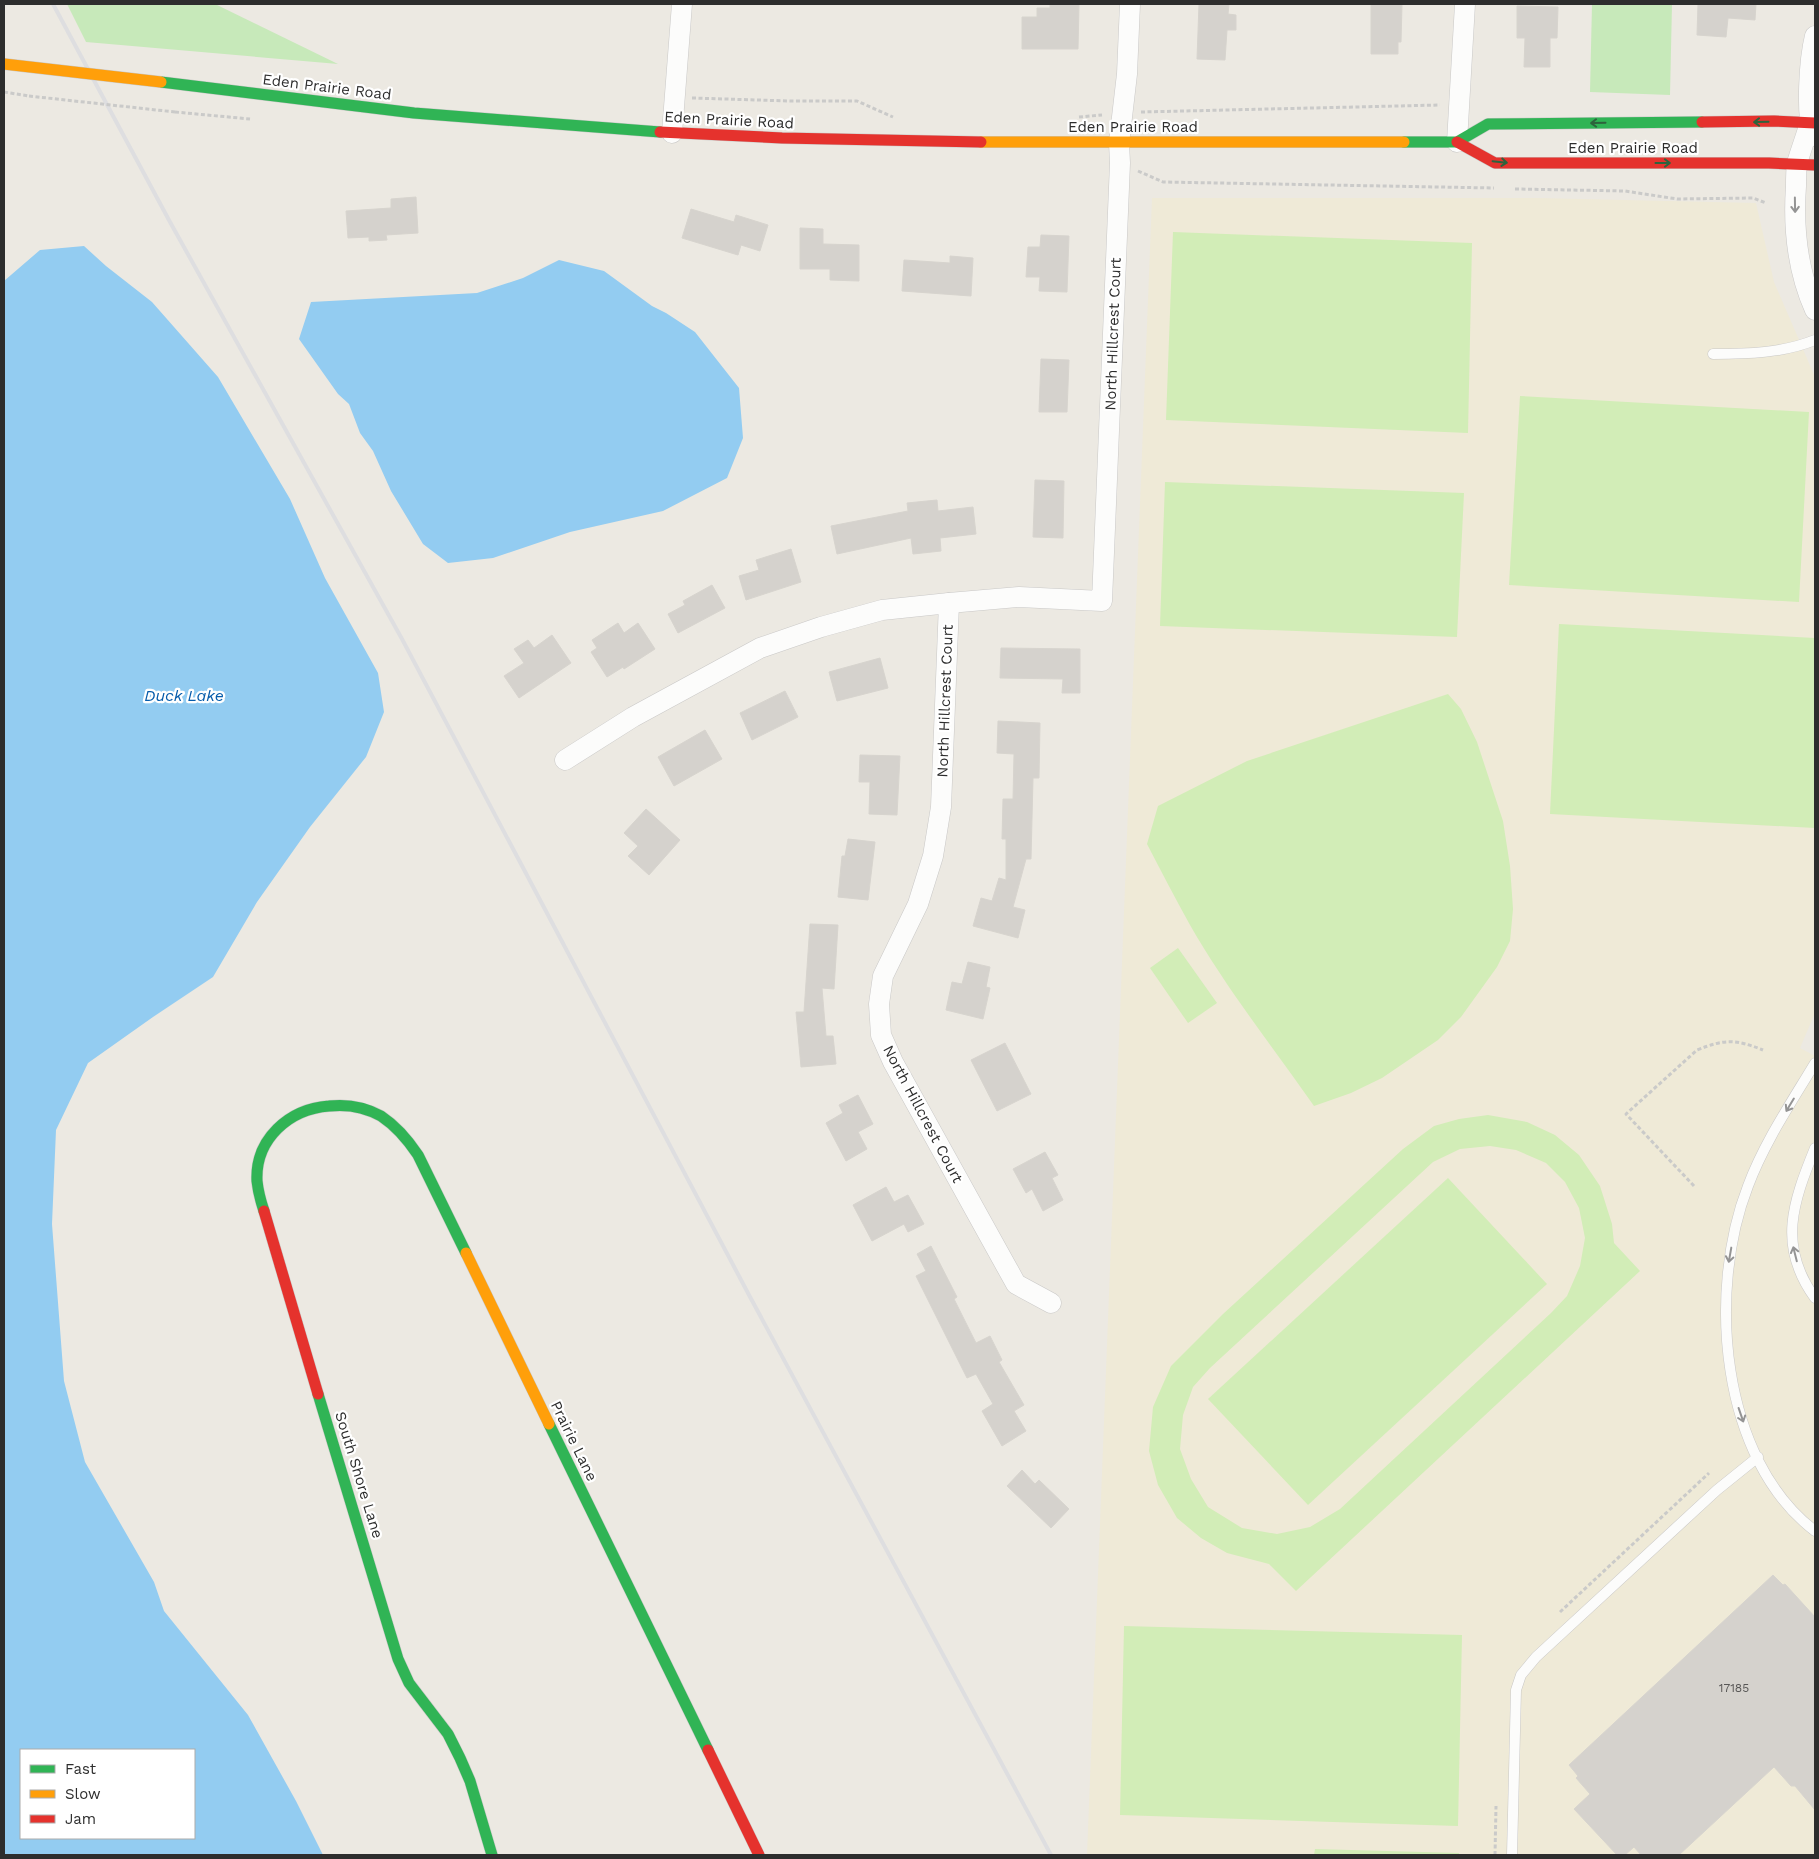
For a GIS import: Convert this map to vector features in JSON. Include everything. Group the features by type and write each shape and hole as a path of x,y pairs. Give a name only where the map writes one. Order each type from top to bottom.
{"main road":[{"name":"Eden Prairie Road","path":"4,64 414,113 672,133 919,142 1457,142 1495,163 1768,163 1806,165"},
{"name":"Eden Prairie Road","path":"1457,142 1488,124 1774,121 1813,129"},
{"name":"Prairie Lane","path":"310,1109 336,1105 365,1109 386,1120 405,1135 418,1155 759,1855"},
{"name":"South Shore Lane","path":"310,1109 288,1118 272,1134 261,1155 257,1178 261,1202 398,1659 408,1682 448,1734 460,1758 470,1781 492,1855"}],"street":[{"path":"672,133 682,4"},
{"name":"North Hillcrest Court","path":"565,760 633,717 760,648 820,627 882,610 949,603 1019,597 1102,601 1120,163 1119,143 1127,74 1130,4"},
{"path":"1457,142 1465,4"},
{"path":"1815,36 1809,100 1813,129 1806,165 1795,201 1797,237 1802,266 1815,310"},
{"name":"North Hillcrest Court","path":"949,603 941,807 935,846 918,904 883,976 879,1004 881,1035 893,1062 1016,1284 1051,1303"}],"lane":[{"path":"1713,354 1750,354 1805,344 1815,340"},
{"path":"1815,1063 1756,1166 1740,1211 1729,1258 1725,1306 1729,1359 1736,1401 1758,1457 1774,1489 1785,1504 1815,1531"},
{"path":"1815,1148 1797,1198 1791,1228 1792,1244 1798,1266 1815,1298"},
{"path":"1512,1855 1516,1690 1520,1674 1709,1496 1758,1457"}],"path":[{"path":"4,92 175,112"},
{"path":"674,97 790,102 857,100 894,117"},
{"path":"1071,117 1123,113 1460,104"},
{"path":"1694,1186 1626,1114 1697,1050 1712,1044 1728,1041 1742,1042 1763,1050"}],"shaded area":[{"path":"1152,198 1537,198 1756,203 1774,282 1815,377 1815,1013 1800,1048 1815,1056 1815,1855 1087,1855"}],"green space":[{"path":"67,4 215,4 338,64 86,42"},
{"path":"1592,4 1672,4 1670,95 1590,92"},
{"path":"1173,232 1472,243 1468,433 1166,420"},
{"path":"1520,396 1809,412 1799,602 1509,585"},
{"path":"1165,482 1464,493 1457,637 1160,626"},
{"path":"1559,624 1815,638 1815,828 1550,814"},
{"path":"1448,694 1461,709 1477,742 1503,821 1510,866 1513,909 1510,941 1497,967 1461,1017 1438,1040 1382,1078 1351,1093 1314,1106 1250,1017 1204,948 1147,844 1158,806 1247,761"},
{"path":"1178,948 1217,1003 1188,1023 1150,968"},
{"path":"1488,1115 1527,1122 1555,1135 1579,1155 1600,1186 1612,1224 1614,1243 1640,1271 1296,1591 1269,1564 1227,1553 1201,1538 1177,1518 1158,1485 1149,1451 1153,1407 1171,1366 1223,1314 1403,1149 1434,1126 1459,1119","holes":["1490,1146 1516,1150 1546,1163 1565,1182 1579,1208 1585,1238 1580,1266 1567,1296 1340,1509 1310,1527 1277,1534 1242,1528 1208,1507 1191,1479 1180,1449 1183,1415 1193,1387 1210,1368 1433,1162 1460,1149"]},
{"path":"1448,1178 1547,1284 1308,1505 1208,1399"},
{"path":"1124,1626 1462,1635 1458,1826 1120,1815"},
{"path":"1315,1849 1459,1853 1459,1855 1314,1855"}],"water":[{"name":"Duck Lake","path":"84,246 152,302 218,377 290,499 325,578 378,673 384,712 366,757 310,827 257,902 213,977 88,1063 56,1130 52,1224 64,1381 85,1462 154,1582 164,1611 248,1715 296,1801 323,1855 4,1855 4,281 40,250"},
{"path":"559,260 604,271 652,306 695,332 739,388 743,438 727,478 663,511 570,532 493,558 448,563 423,544 391,491 373,451 360,433 349,404 338,394 299,339 311,302 477,293 523,278"}],"building":[{"path":"1050,4 1079,4 1078,49 1022,49 1022,17 1037,17 1037,8 1050,8"},
{"path":"1199,4 1229,4 1228,14 1236,15 1236,30 1227,30 1225,60 1197,59"},
{"path":"1371,4 1402,4 1401,42 1398,42 1398,54 1371,54"},
{"path":"1698,4 1756,4 1755,20 1728,18 1726,37 1697,35"},
{"path":"1517,6 1558,7 1557,38 1550,38 1550,67 1524,67 1525,38 1517,38"},
{"path":"416,197 418,233 386,235 387,240 369,241 369,237 348,238 346,211 391,208 391,199"},
{"path":"691,209 734,222 736,215 768,225 760,251 741,245 738,255 682,238"},
{"path":"800,228 823,229 823,244 859,245 859,281 830,280 830,269 800,269"},
{"path":"1041,235 1069,236 1067,292 1039,291 1040,277 1026,277 1028,247 1040,247"},
{"path":"950,256 973,258 971,296 902,291 904,260 950,263"},
{"path":"1041,359 1069,360 1067,412 1039,412"},
{"path":"1035,480 1064,481 1063,538 1033,537"},
{"path":"937,500 938,511 973,507 976,534 940,538 941,551 913,554 911,538 837,554 831,526 908,511 907,503"},
{"path":"791,549 801,582 746,600 739,576 759,570 756,560"},
{"path":"712,585 725,608 678,633 668,614 685,605 683,601"},
{"path":"618,623 624,633 638,623 655,649 624,669 623,667 607,677 591,652 597,648 592,640"},
{"path":"552,635 571,663 519,698 504,676 524,663 514,649 528,640 534,648"},
{"path":"1001,648 1080,649 1080,693 1062,693 1063,679 1000,678"},
{"path":"880,658 888,688 837,701 829,672"},
{"path":"785,691 798,717 752,740 740,713"},
{"path":"998,721 1040,723 1039,778 1033,778 1031,859 1026,859 1013,907 1025,910 1018,938 973,926 981,898 992,901 999,878 1006,880 1006,839 1002,839 1003,799 1013,799 1014,754 997,753"},
{"path":"705,730 722,759 674,786 658,757"},
{"path":"860,755 900,756 897,815 869,814 870,782 859,782"},
{"path":"646,809 680,840 649,875 628,856 638,846 624,833"},
{"path":"848,839 875,842 868,900 838,897 842,856 845,856"},
{"path":"810,924 838,925 834,989 822,988 826,1036 833,1036 836,1064 801,1067 796,1012 804,1012"},
{"path":"968,962 990,967 986,987 990,988 983,1019 946,1010 952,982 962,984"},
{"path":"1005,1043 1031,1094 997,1111 971,1060"},
{"path":"858,1095 873,1124 858,1132 867,1149 846,1161 826,1123 843,1113 839,1105"},
{"path":"1045,1152 1058,1175 1052,1178 1063,1200 1043,1211 1032,1189 1026,1193 1013,1169"},
{"path":"886,1187 894,1202 908,1195 924,1224 908,1232 904,1224 872,1241 853,1205"},
{"path":"931,1246 957,1297 954,1299 976,1343 990,1336 1002,1360 999,1362 1024,1405 1014,1411 1026,1431 1002,1446 982,1411 993,1404 976,1374 967,1378 916,1276 926,1271 917,1254"},
{"path":"1022,1470 1035,1484 1039,1480 1069,1509 1051,1528 1007,1486"},
{"path":"1773,1575 1783,1585 1785,1584 1815,1617 1815,1810 1795,1786 1791,1786 1774,1767 1679,1855 1641,1855 1634,1847 1625,1855 1617,1855 1574,1809 1590,1794 1576,1778 1578,1776 1569,1765"}],"railway":[{"path":"53,4 170,222 402,639 749,1295 1051,1855"}],"traffic: fast":[{"path":"161,82 414,113 660,132"},
{"path":"1404,142 1457,142 1488,124 1702,122"},
{"path":"264,1211 257,1185 258,1166 268,1140 277,1129 288,1120 314,1108 336,1105 356,1107 369,1110 381,1116 397,1129 410,1144 418,1155 466,1253"},
{"path":"318,1394 398,1659 409,1683 448,1734 460,1758 470,1781 492,1855"},
{"path":"549,1424 708,1750"}],"traffic: slow":[{"path":"4,64 161,82"},
{"path":"981,142 1404,142"},
{"path":"466,1253 549,1424"}],"traffic: jam":[{"path":"1702,122 1774,121 1815,123"},
{"path":"660,132 782,138 981,142"},
{"path":"1457,142 1495,163 1769,163 1815,165"},
{"path":"264,1211 318,1394"},
{"path":"708,1750 759,1855"}]}
